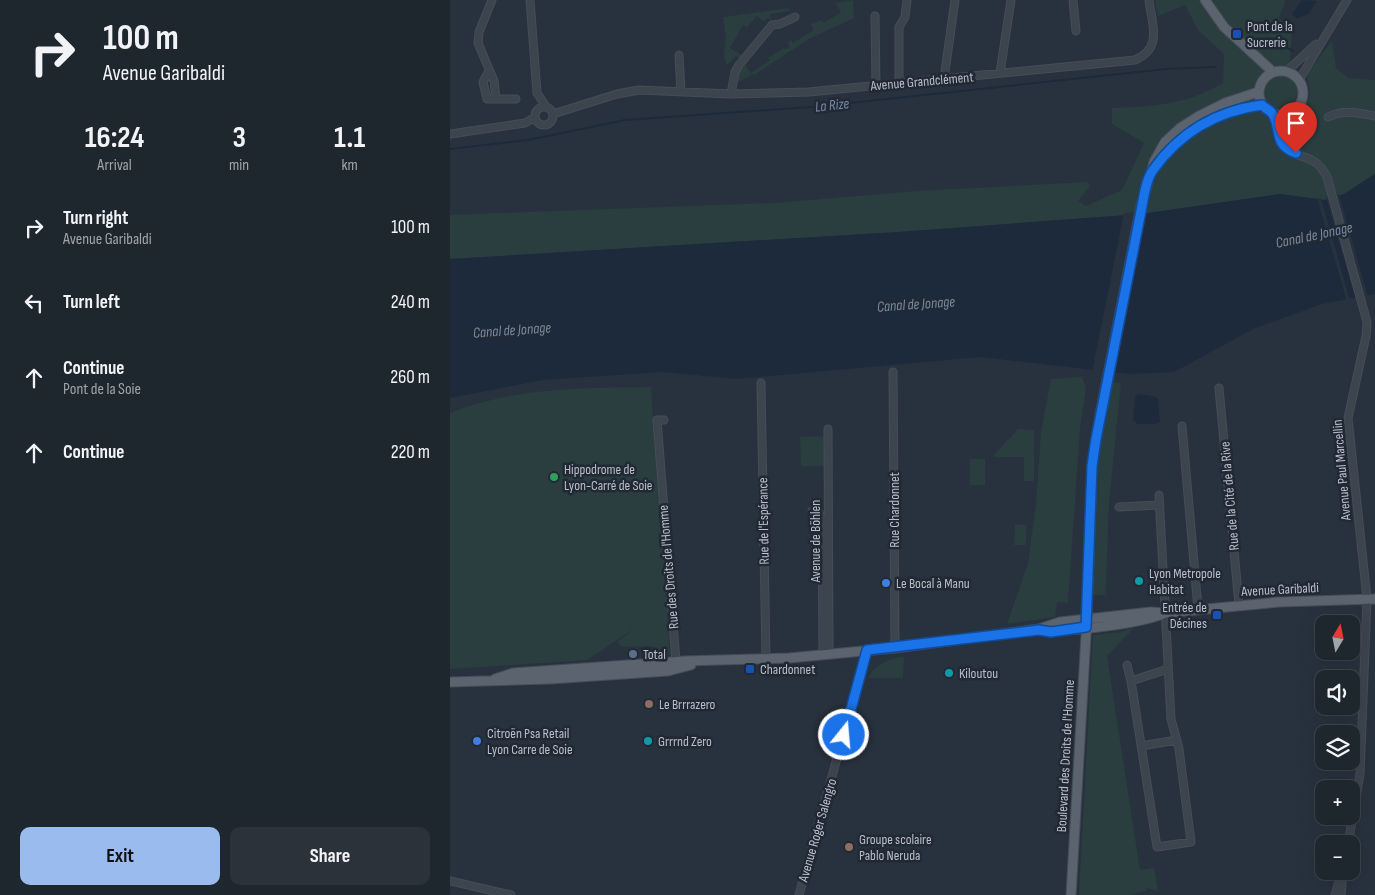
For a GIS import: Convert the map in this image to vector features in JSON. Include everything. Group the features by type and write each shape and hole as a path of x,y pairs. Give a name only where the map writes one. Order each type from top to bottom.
{"main road":[{"path":"1205,0 1224,27 1273,72"},
{"path":"1287,71 1299,80 1302,88 1302,100 1297,108 1286,114 1272,113 1262,105 1258,92 1263,78 1273,72 1287,71"},
{"name":"Boulevard des Droits de l'Homme","path":"1071,895 1086,623 1092,466 1145,195 1157,154 1165,142 1180,128 1225,103 1258,92"},
{"path":"1152,170 1181,137 1198,125 1221,115 1262,105"},
{"name":"Avenue Garibaldi","path":"867,650 1039,630 1051,632 1086,623 1152,619 1165,613 1198,609 1239,605 1371,599"},
{"path":"495,679 514,673 672,662 766,659 867,650"},
{"path":"450,682 495,679 513,682 668,671 698,661"},
{"path":"651,672 668,666 672,662"}],"street":[{"path":"492,0 479,32 478,43 494,81 496,99 516,99"},
{"path":"530,0 537,93 553,114 552,120 544,125 538,123 535,118"},
{"path":"899,82 899,27 905,17 907,0"},
{"path":"944,79 955,0"},
{"path":"1000,73 1011,0"},
{"path":"1073,0 1076,31"},
{"name":"Avenue Grandclément","path":"553,114 624,92 639,90 732,94 810,92 1135,60 1146,55 1152,48 1154,39 1149,0"},
{"path":"1299,80 1347,0"},
{"path":"875,16 876,85"},
{"path":"732,94 735,72 739,65 772,25 780,24 795,17"},
{"path":"1287,71 1297,64 1326,33"},
{"path":"679,55 681,92"},
{"path":"450,134 526,123 535,118 538,109 547,108"},
{"path":"1328,116 1349,111 1375,116"},
{"path":"1272,113 1282,142"},
{"path":"1282,142 1286,114"},
{"name":"Avenue Paul Marcellin","path":"1282,142 1290,151 1318,163 1327,177 1365,311 1366,336 1348,426 1371,599 1360,774 1350,835"},
{"name":"Rue Chardonnet","path":"893,372 895,648"},
{"name":"Rue de l'Espérance","path":"761,383 766,659"},
{"name":"Rue de la Cité de la Rive","path":"1219,388 1239,605"},
{"name":"Rue des Droits de l'Homme","path":"664,420 657,420 672,662"},
{"path":"1182,426 1198,609"},
{"name":"Avenue de Böhlen","path":"826,654 828,429"},
{"path":"1127,665 1157,847 1191,842 1177,740 1171,719 1159,495"},
{"path":"1119,507 1160,505"},
{"path":"812,511 818,511 822,519 826,654"},
{"name":"Avenue Roger Salengro","path":"799,895 867,650"},
{"path":"1131,681 1168,669"},
{"path":"1141,746 1177,740"},
{"path":"1335,895 1340,880"},
{"path":"1340,895 1342,880"},
{"path":"450,882 511,895"}],"shaded area":[{"path":"853,0 854,18 809,39 754,75 751,73 770,60 768,58 784,48 790,47 788,43 791,40 793,43 814,30 810,24 822,20 824,23 841,12 835,3"},
{"path":"1155,0 1286,0 1279,18 1292,29 1290,64 1298,91 1294,103 1299,119 1310,95 1307,74 1332,41 1336,68 1348,78 1375,80 1375,174 1344,194 1324,200 1280,194 1141,214 899,232 450,259 450,215 774,203 917,191 1088,182 1090,186 1078,201 1086,206 1122,190 1144,143 1112,124 1112,108 1141,107 1183,100 1197,96 1223,83 1224,54 1198,30 1185,5 1158,16"},
{"path":"789,8 789,11 770,14 771,20 767,18 764,21 757,16 747,27 743,25 730,48 742,55 740,58 736,56 727,65 724,56 726,38 723,17"},
{"path":"744,63 752,75 736,83 737,73"},
{"path":"1082,377 1086,388 1080,429 1068,603 1057,602 1055,617 1007,624 1028,563 1036,504 1041,432 1051,379"},
{"path":"1112,382 1121,383 1109,504 1105,608 1105,595 1090,595 1099,446 1107,392 1110,392"},
{"name":"Hippodrome de Lyon-Carré de Soie","path":"651,387 670,655 665,655 652,646 622,647 617,642 629,633 635,620 629,632 587,660 450,669 450,413 474,404 524,394 575,389"},
{"path":"1018,429 1034,430 1034,481 1024,481 1024,457 994,457"},
{"path":"824,436 825,466 801,466 800,437"},
{"path":"970,459 985,459 985,485 970,485"},
{"path":"1015,524 1026,525 1026,545 1014,545"},
{"path":"1135,627 1107,656 1140,870 1154,868 1158,891 1146,888 1146,891 1128,895 1079,895 1093,635 1122,632"},
{"path":"904,657 903,678 869,678 878,665"}],"water":[{"path":"1302,0 1317,1 1308,14 1297,19 1292,14"},
{"name":"Canal de Jonage","path":"1375,174 1375,294 1322,304 1255,328 1174,372 1129,374 980,357 737,379 662,372 542,380 450,398 450,259 899,232 1141,214 1280,194 1324,200 1344,194"},
{"path":"1138,394 1154,396 1158,399 1160,422 1155,424 1138,424 1133,420 1135,397"}],"pier":[{"path":"1339,194 1368,297 1356,300 1326,197"},
{"path":"1317,198 1321,198 1350,301 1347,302"},
{"path":"1146,211 1113,375 1092,372 1124,213"}],"waterway":[{"name":"La Rize","path":"1264,47 1279,45 1293,51"},
{"name":"La Rize","path":"450,149 528,140 625,120 812,107 1166,69 1215,67"}],"place":[{"name":"Pont de la Sucrerie","path":"1237,34"},
{"name":"Hippodrome de Lyon-Carré de Soie","path":"554,477"},
{"name":"Lyon Metropole Habitat","path":"1139,581"},
{"name":"Le Bocal à Manu","path":"886,583"},
{"name":"Entrée de Décines","path":"1217,615"},
{"name":"Total","path":"633,654"},
{"name":"Chardonnet","path":"750,669"},
{"name":"Kiloutou","path":"949,673"},
{"name":"Le Brrrazero","path":"649,704"},
{"name":"Citroën Psa Retail Lyon Carre de Soie","path":"477,741"},
{"name":"Grrrnd Zero","path":"648,741"},
{"name":"Groupe scolaire Pablo Neruda","path":"849,847"}],"route":[{"path":"844,735 864,667 867,650 1039,630 1051,632 1086,627 1092,466 1101,410 1142,206 1152,170 1181,137 1198,125 1221,115 1262,105 1272,113 1278,134 1285,147 1296,153"}]}
